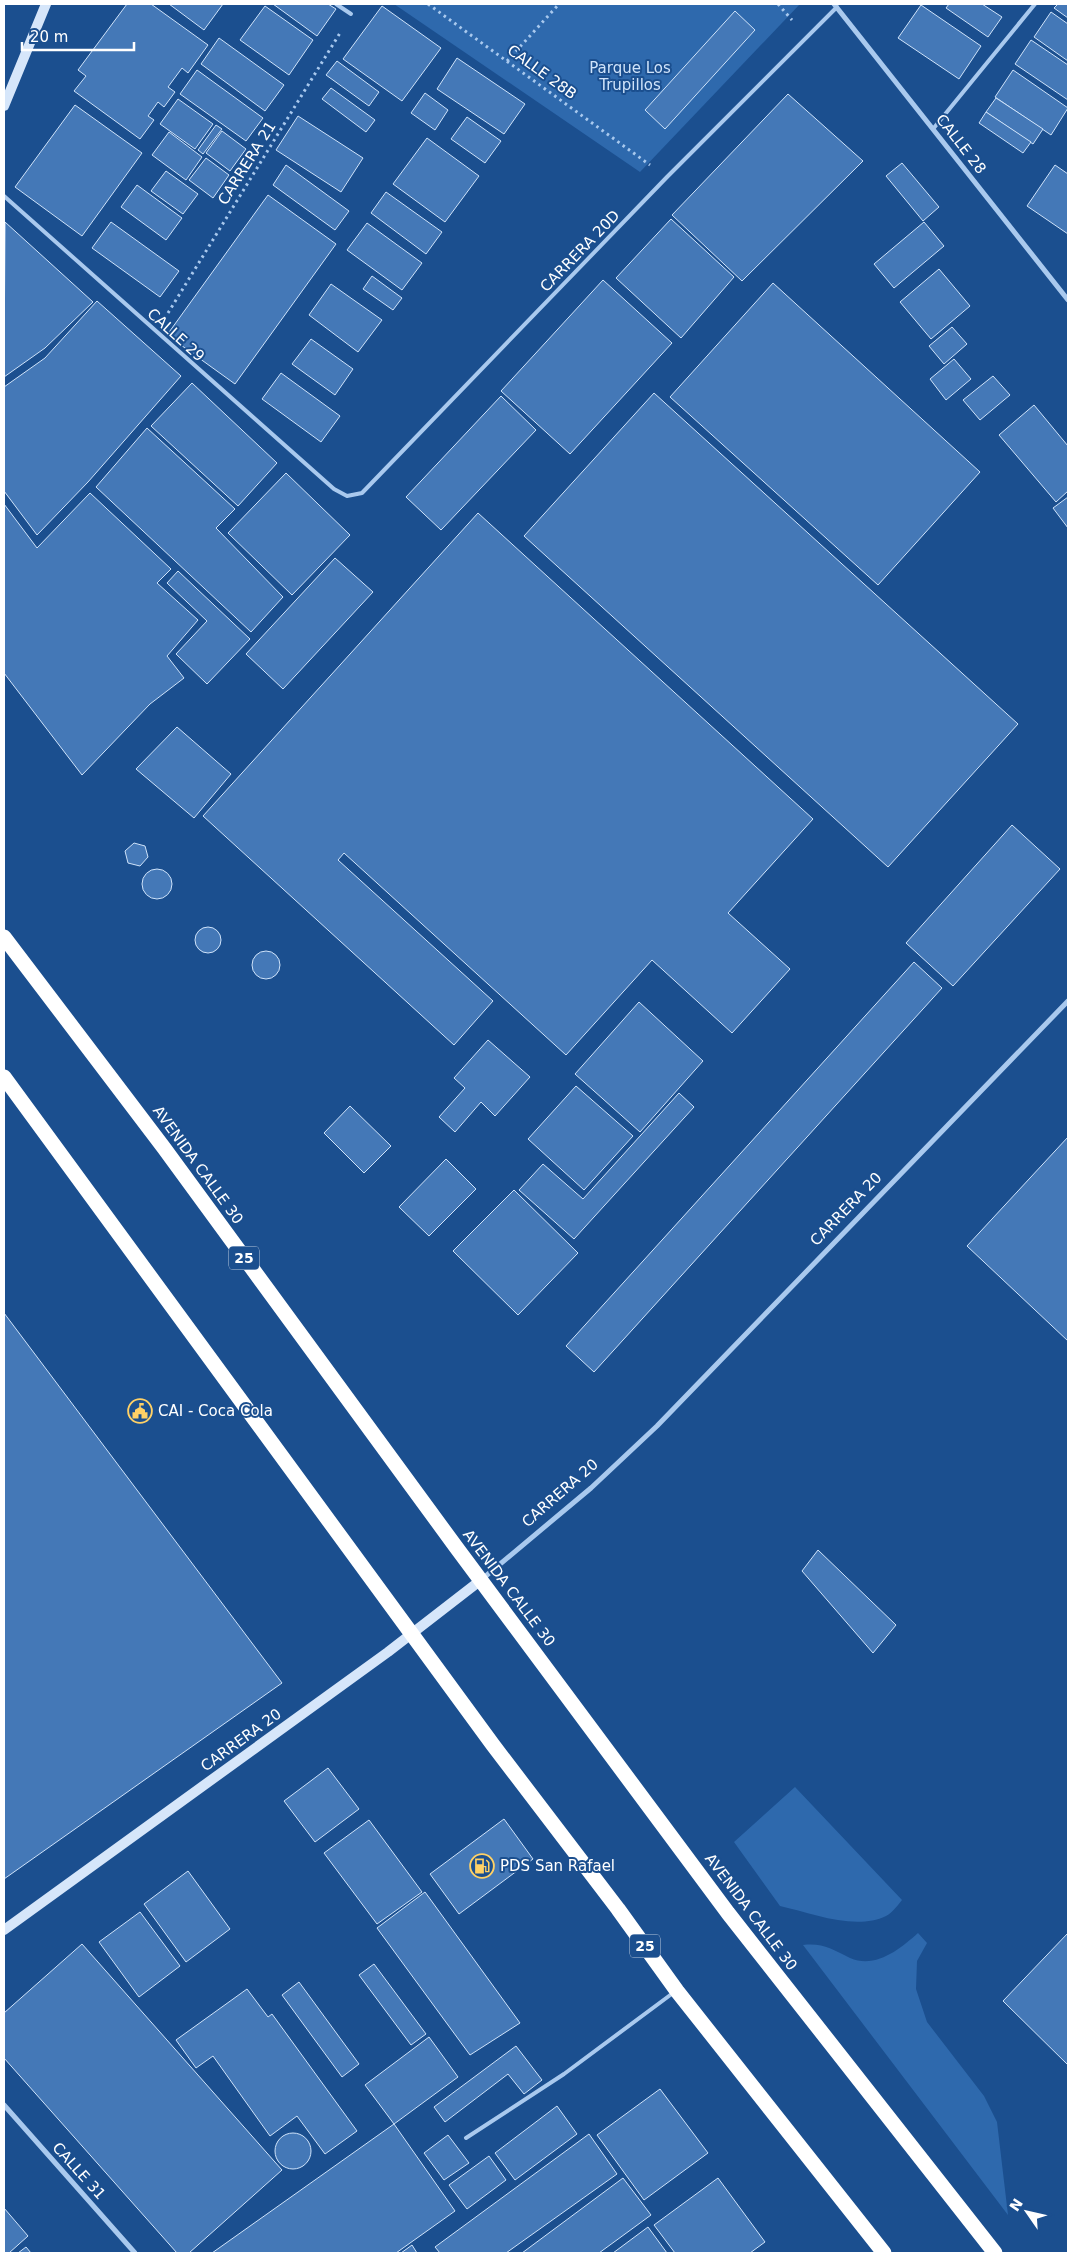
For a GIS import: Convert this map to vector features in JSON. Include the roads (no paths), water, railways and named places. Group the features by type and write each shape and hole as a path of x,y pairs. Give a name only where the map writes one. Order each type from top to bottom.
{"highway":[{"name":"AVENIDA CALLE 30","path":"4,937 164,1148 728,1913 995,2253"},
{"name":"25","path":"4,1077 412,1634 677,1991 884,2253"}],"street":[{"path":"4,106 46,4"},
{"name":"CALLE 28","path":"836,5 1068,300"},
{"name":"CARRERA 20","path":"4,1930 412,1634 481,1580 591,1488 657,1426 1068,1001"},
{"name":"CALLE 31","path":"4,2105 135,2253"}],"lane":[{"path":"336,4 351,14"},
{"path":"933,129 1035,4"},
{"name":"CARRERA 20D","path":"334,489 347,496 362,493 666,177 836,5"},
{"name":"CALLE 29","path":"4,196 156,333 334,489"},
{"path":"466,2138 564,2074 654,2005 677,1991"}],"place":[{"name":"CAI - Coca Cola","path":"140,1411"},
{"name":"PDS San Rafael","path":"482,1866"}],"park label":[{"name":"Parque Los Trupillos","path":"630,76"}]}
